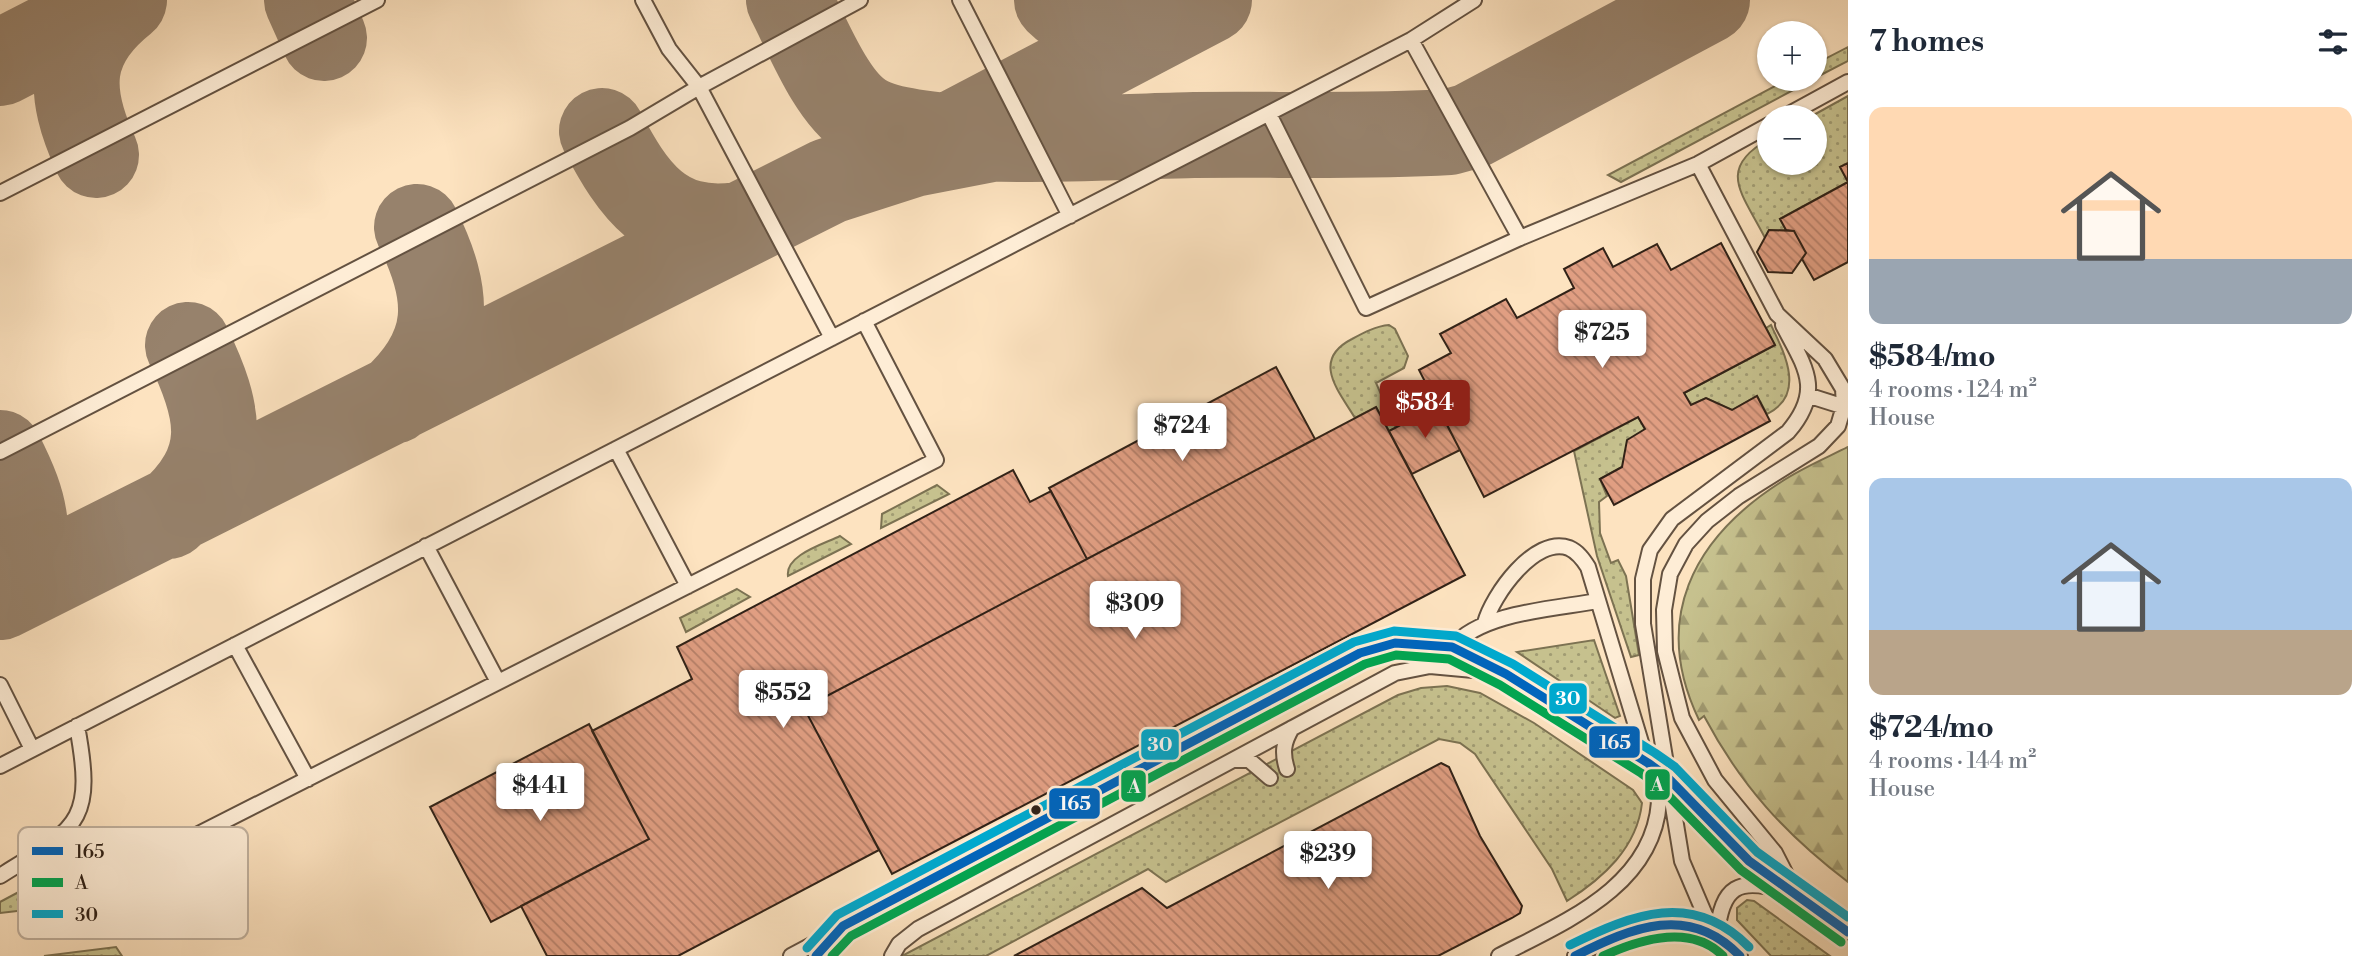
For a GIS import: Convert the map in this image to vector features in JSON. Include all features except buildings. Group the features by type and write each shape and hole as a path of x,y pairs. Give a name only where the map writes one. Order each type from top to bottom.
{"lane":[{"path":"0,193 377,0"},
{"path":"643,0 669,49 699,88 831,338"},
{"path":"0,452 630,128 860,0"},
{"path":"960,0 1070,216"},
{"path":"0,766 1269,114 1411,40 1474,0"},
{"path":"1411,40 1520,238"},
{"path":"1806,105 1848,82"},
{"path":"1269,114 1366,308 1520,238 1698,164 1757,132"},
{"path":"1698,164 1808,373 1810,396 1803,414 1788,432 1672,519 1650,550 1643,579 1643,624 1682,861 1691,887 1717,934 1740,956"},
{"path":"1777,314 1825,359 1843,389 1846,407 1838,426 1819,446 1739,496 1707,520 1686,544 1670,574 1664,610 1665,651 1682,718 1715,779 1775,853 1796,894"},
{"path":"213,827 936,460 864,321"},
{"path":"1810,396 1846,407"},
{"path":"616,449 688,586"},
{"path":"426,546 498,682"},
{"path":"1485,623 1489,607 1505,583 1533,557 1552,547 1567,547 1579,554 1588,567 1659,802 1658,817 1627,874 1613,891 1573,917 1499,956"},
{"path":"1452,647 1465,633 1485,623 1598,601"},
{"path":"791,956 1360,653 1395,643 1452,647 1506,674 1648,763 1666,776 1749,861 1848,932"},
{"path":"235,645 308,779"},
{"path":"892,956 899,944 918,929 1395,673 1430,666 1506,674"},
{"path":"0,685 32,749"},
{"path":"70,827 80,816 85,789 76,726"},
{"path":"1287,769 1283,754 1285,740 1292,728"},
{"path":"1235,760 1249,760 1270,778"},
{"path":"0,876 18,865"},
{"path":"1717,934 1720,908 1727,893 1742,886 1760,884 1796,894"},
{"path":"1575,956 1606,940 1649,926 1672,924 1717,934"},
{"path":"816,956 843,926"}],"green space":[{"path":"1848,47 1848,61 1827,72 1827,58"},
{"path":"1766,91 1792,91 1765,105 1757,105 1757,109 1621,182 1608,175"},
{"path":"1848,96 1848,163 1840,167 1848,182 1780,219 1786,230 1769,230 1765,238 1738,183 1742,161 1757,147 1757,175 1827,175 1827,108"},
{"path":"1389,325 1395,329 1408,356 1404,368 1376,383 1396,428 1389,431 1376,407 1355,418 1336,386 1330,366 1340,347 1365,332"},
{"path":"1771,325 1782,348 1789,373 1786,396 1779,406 1767,414 1757,396 1732,410 1706,398 1691,405 1684,393 1775,345 1766,328"},
{"path":"1638,417 1645,429 1622,467 1600,479 1607,496 1599,502 1600,533 1611,563 1618,560 1626,576 1639,655 1631,657 1597,556 1574,451"},
{"path":"1848,447 1848,882 1805,846 1767,808 1733,765 1704,716 1699,720 1685,683 1679,649 1680,616 1689,585 1703,556 1724,529 1750,504 1781,482"},
{"path":"937,485 949,494 881,528 882,514"},
{"path":"840,536 851,544 788,576 789,569 799,556"},
{"path":"737,589 750,597 686,632 680,618"},
{"path":"1594,640 1620,716 1615,718 1517,652"},
{"path":"1447,686 1480,693 1534,723 1633,790 1642,803 1639,819 1626,848 1605,872 1567,901 1552,869 1475,754 1460,743 1439,739 1166,882 1148,869 986,956 902,956 1398,695 1421,688"},
{"path":"18,892 18,911 0,913 0,902"},
{"path":"1747,900 1754,901 1830,956 1771,956 1737,920 1737,908"},
{"path":"116,947 122,956 44,956"}],"taxiway":[{"path":"0,63 122,0"},
{"path":"96,155 80,111 77,71 91,35 105,17 124,0"},
{"path":"307,0 324,38"},
{"path":"789,0 830,79 850,106 862,116 889,127 926,134 1022,139 1449,132 1471,126 1707,0"},
{"path":"1057,0 1084,19 1114,30 1145,28 1174,12"},
{"path":"957,132 1209,0"},
{"path":"602,131 626,172 653,204 689,223 738,225"},
{"path":"0,597 829,181 913,154 1001,137"},
{"path":"393,401 413,381 427,360 441,319 436,275 417,227"},
{"path":"168,516 188,496 202,476 211,456 214,435 208,393 188,345"},
{"path":"0,453 17,490 25,525 21,559 13,577 0,595"}],"transit line":[{"name":"30","path":"807,948 837,915 1354,642 1394,631 1456,636 1513,664 1655,753 1675,767 1757,852 1848,917"},
{"name":"165","path":"816,956 843,926 1360,653 1395,643 1452,647 1506,674 1648,763 1666,776 1749,861 1848,932"},
{"name":"A","path":"832,956 851,936 1365,664 1396,655 1449,659 1500,685 1641,773 1658,785 1741,870 1841,942"},
{"name":"30","path":"1570,945 1640,917 1684,913 1706,918 1728,929 1749,947"},
{"name":"165","path":"1575,956 1618,936 1660,925 1681,925 1701,930 1721,940 1740,956"},
{"name":"A","path":"1603,956 1633,944 1665,937 1696,940 1723,956"}]}
